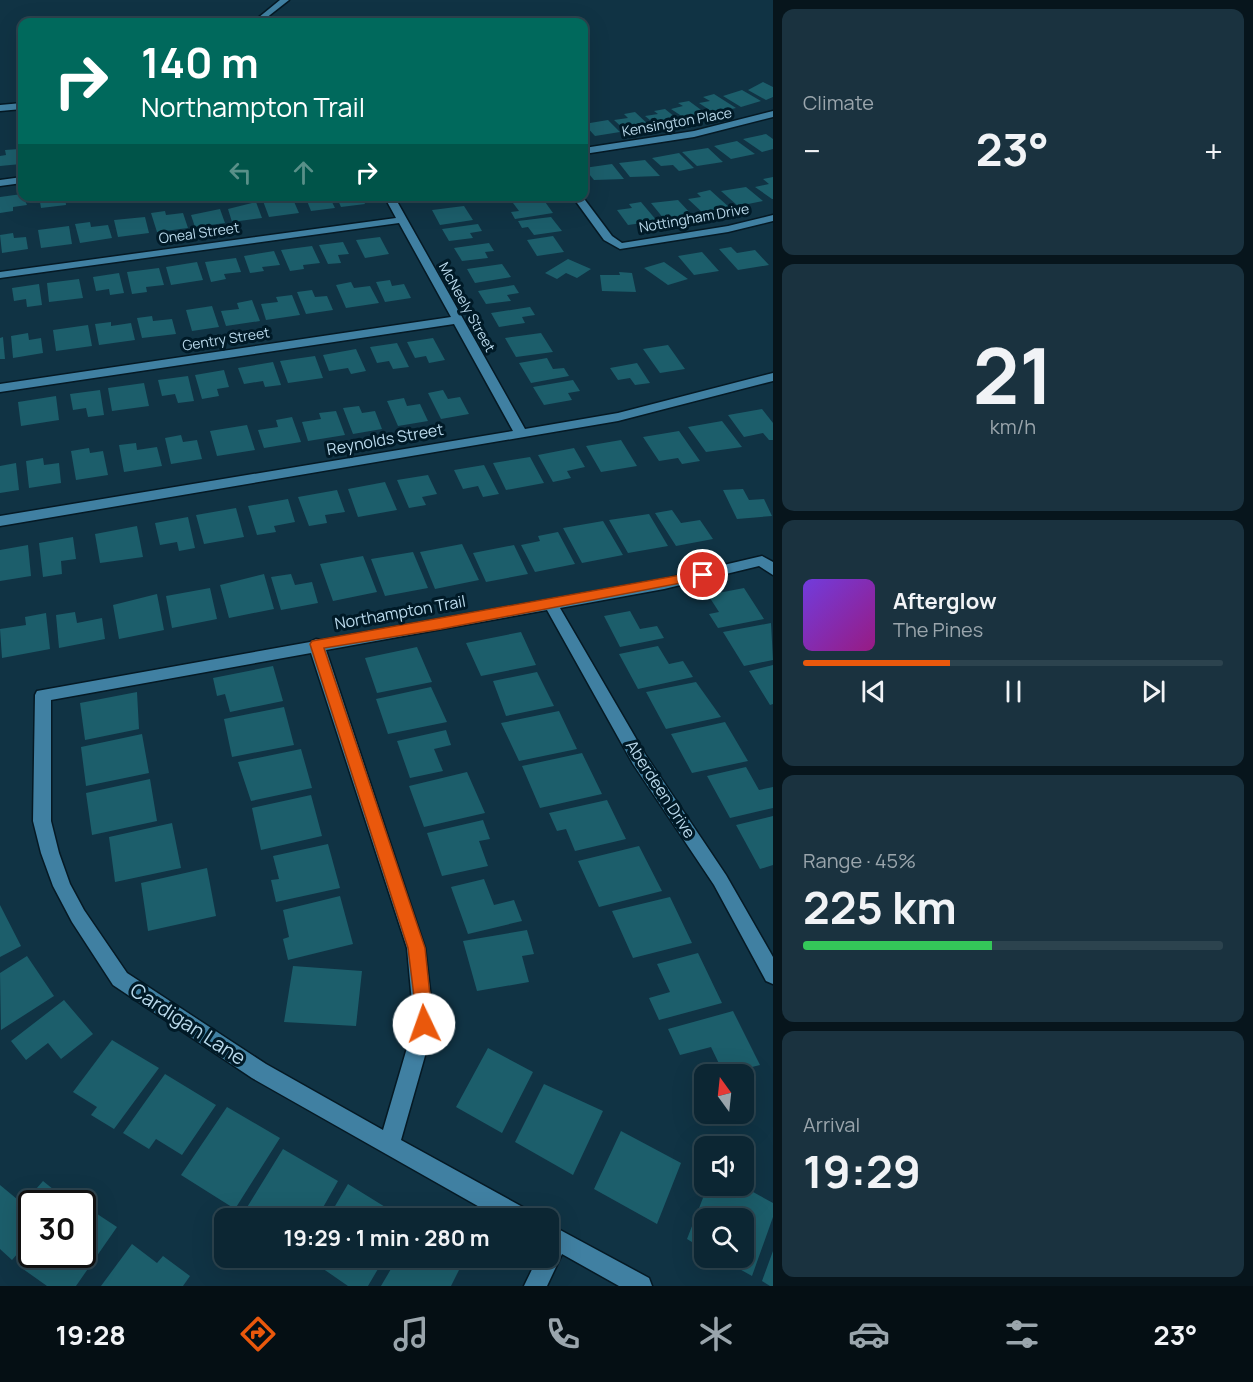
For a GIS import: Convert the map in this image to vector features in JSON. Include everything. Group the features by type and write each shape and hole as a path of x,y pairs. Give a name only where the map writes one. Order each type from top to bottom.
{"street":[{"path":"262,18 285,0"},
{"path":"0,108 18,106"},
{"name":"Kensington Place","path":"588,150 694,134 773,114"},
{"path":"0,183 18,181"},
{"name":"McNeely Street","path":"392,201 520,432"},
{"name":"Nottingham Drive","path":"581,201 608,238 620,246 728,229 773,218"},
{"name":"Oneal Street","path":"0,274 402,220"},
{"name":"Gentry Street","path":"0,388 456,320"},
{"name":"Reynolds Street","path":"0,521 618,417 773,377"},
{"name":"Northampton Trail","path":"43,695 316,644 767,566"},
{"name":"Aberdeen Drive","path":"550,603 639,759 720,880 773,975"},
{"path":"316,644 417,948 424,1024 390,1143"},
{"name":"Cardigan Lane","path":"43,695 42,821 50,854 62,886 78,916 120,979 259,1071 503,1208"},
{"path":"559,1241 641,1286"},
{"path":"535,1286 542,1268"}],"building":[{"path":"763,82 773,87 773,97 766,100 748,90"},
{"path":"742,90 761,101 741,107 723,96"},
{"path":"714,94 736,108 714,113 699,103 710,101 703,97"},
{"path":"689,101 708,115 686,119 671,109 683,106 678,103"},
{"path":"665,109 680,121 656,125 645,116 658,114 654,111"},
{"path":"635,112 651,127 626,131 614,120 628,118 624,114"},
{"path":"608,120 620,132 595,136 588,128 588,123"},
{"path":"766,134 773,139 773,149 762,152 743,139"},
{"path":"737,141 755,154 731,159 714,146"},
{"path":"708,148 723,162 697,166 682,152"},
{"path":"18,149 18,164 0,166 0,156 6,155 5,150"},
{"path":"679,153 694,168 679,171 673,165 661,166 652,158"},
{"path":"645,160 660,176 630,177 619,163"},
{"path":"612,164 624,179 594,180 588,173 588,167"},
{"path":"773,177 772,199 755,187 769,184 763,179"},
{"path":"746,187 763,201 738,206 721,191"},
{"path":"710,190 730,208 703,213 688,199 701,197 697,193"},
{"path":"18,195 18,201 25,201 27,205 13,207 13,211 0,213 0,197"},
{"path":"678,200 692,215 664,219 651,203"},
{"path":"40,201 66,201 66,205 41,208"},
{"path":"263,201 294,201 299,213 269,217"},
{"path":"307,201 332,201 335,208 311,211"},
{"path":"338,201 364,201 365,204 341,207"},
{"path":"544,201 553,213 515,219 511,212 519,211 513,203"},
{"path":"256,202 262,218 232,222 228,209"},
{"path":"641,202 657,221 628,225 617,210 632,208 629,204"},
{"path":"464,206 473,220 440,225 432,210"},
{"path":"220,209 225,223 195,227 191,215"},
{"path":"165,211 166,215 183,213 188,228 157,232 151,213"},
{"path":"145,217 149,233 118,237 114,220"},
{"path":"551,217 562,231 534,235 528,227 522,228 518,221"},
{"path":"90,222 91,227 108,225 112,238 80,243 75,224"},
{"path":"478,224 482,231 470,233 473,238 449,241 442,229"},
{"path":"69,226 72,244 41,248 38,230"},
{"path":"13,233 14,238 26,237 28,249 2,253 0,235"},
{"path":"553,236 564,252 537,256 527,240"},
{"path":"380,237 389,254 365,258 356,240"},
{"path":"343,242 349,254 338,255 341,263 328,264 319,245"},
{"path":"489,243 494,251 485,252 488,258 462,261 454,248"},
{"path":"312,246 320,263 303,265 304,269 290,271 281,250"},
{"path":"731,247 737,253 755,250 769,265 738,270 719,249"},
{"path":"274,251 280,265 262,267 264,271 250,273 244,256"},
{"path":"702,252 719,271 694,275 678,256"},
{"path":"236,258 241,272 224,274 226,279 211,282 205,262"},
{"path":"568,259 591,269 577,278 566,273 557,279 545,273"},
{"path":"197,262 203,280 171,285 166,267"},
{"path":"664,262 688,279 668,285 644,268"},
{"path":"502,264 511,277 475,283 467,269"},
{"path":"159,268 164,285 146,287 147,292 132,294 127,272"},
{"path":"619,272 632,273 636,292 602,291 600,275 620,275"},
{"path":"119,273 124,293 110,295 109,289 96,291 93,277"},
{"path":"79,279 83,298 49,302 47,283"},
{"path":"390,280 392,286 404,284 411,298 385,302 376,282"},
{"path":"351,282 354,288 370,286 379,303 346,308 336,285"},
{"path":"39,284 42,305 27,307 26,299 14,301 12,288"},
{"path":"514,285 519,293 507,295 511,301 486,304 478,291"},
{"path":"312,290 315,297 327,296 333,310 306,314 297,292"},
{"path":"292,295 300,315 266,320 261,304 278,302 276,297"},
{"path":"252,300 260,321 226,326 221,311 239,309 237,303"},
{"path":"212,306 219,327 192,331 186,310"},
{"path":"530,307 535,315 522,317 525,323 499,327 491,313"},
{"path":"152,316 153,321 172,319 176,334 142,338 137,318"},
{"path":"111,322 111,326 131,323 135,340 99,345 95,324"},
{"path":"88,325 92,346 56,351 53,330"},
{"path":"28,333 29,340 41,338 43,353 13,358 11,336"},
{"path":"541,333 553,352 516,357 505,338"},
{"path":"3,337 5,359 0,359 0,338"},
{"path":"433,338 445,360 429,363 426,356 415,358 407,342"},
{"path":"397,343 409,367 393,369 389,361 377,363 370,347"},
{"path":"668,345 685,369 660,373 643,349"},
{"path":"356,349 366,371 351,374 348,368 329,371 323,355"},
{"path":"315,356 323,378 288,383 280,361"},
{"path":"547,358 553,369 564,368 569,376 531,383 519,363"},
{"path":"273,362 281,385 265,387 263,381 244,384 238,368"},
{"path":"637,363 650,383 635,385 630,378 618,380 610,368"},
{"path":"224,370 229,387 217,389 219,396 202,399 195,375"},
{"path":"188,376 194,401 178,403 175,394 162,396 158,380"},
{"path":"573,380 580,391 568,393 572,400 544,405 533,387"},
{"path":"144,383 149,406 112,411 108,388"},
{"path":"100,390 104,415 88,417 86,408 73,410 70,394"},
{"path":"443,390 448,399 460,397 469,414 441,419 428,393"},
{"path":"56,396 59,420 21,426 18,402"},
{"path":"404,398 407,406 420,404 428,421 398,426 387,401"},
{"path":"359,406 362,413 375,411 382,429 353,434 343,408"},
{"path":"762,409 773,423 773,440 769,440 763,433 744,437 728,415"},
{"path":"336,411 345,435 308,441 302,422 321,419 319,413"},
{"path":"292,417 301,442 264,448 258,430 278,427 276,420"},
{"path":"722,421 742,447 706,452 688,427"},
{"path":"247,425 255,450 217,456 210,431"},
{"path":"679,431 700,461 682,464 678,458 659,461 643,437"},
{"path":"181,435 183,442 197,440 202,459 171,464 165,438"},
{"path":"621,440 637,466 601,472 586,446"},
{"path":"136,443 137,450 157,447 162,466 124,472 119,445"},
{"path":"89,448 90,453 103,451 108,475 76,480 71,451"},
{"path":"574,448 585,467 567,471 571,478 553,482 538,455"},
{"path":"530,457 544,483 506,490 493,463"},
{"path":"43,458 44,465 59,463 61,483 29,488 26,461"},
{"path":"16,463 19,490 0,493 0,466"},
{"path":"484,465 499,494 483,497 478,486 463,489 454,470"},
{"path":"428,475 437,494 422,497 426,505 409,508 397,480"},
{"path":"385,482 397,510 358,517 348,489"},
{"path":"743,489 749,500 764,499 772,516 737,519 723,490"},
{"path":"337,490 345,512 325,515 327,523 309,526 298,497"},
{"path":"288,499 295,522 274,526 276,532 257,535 248,506"},
{"path":"236,508 244,537 204,544 196,515"},
{"path":"672,510 681,523 700,520 713,539 676,546 655,513"},
{"path":"649,514 668,546 628,553 609,520"},
{"path":"188,517 195,548 179,551 177,542 160,545 155,523"},
{"path":"603,521 623,555 582,563 563,528"},
{"path":"137,526 143,557 100,563 95,534"},
{"path":"558,532 575,564 535,572 521,545 540,541 538,536"},
{"path":"73,537 76,559 61,561 62,574 43,577 39,543"},
{"path":"462,544 479,580 435,589 420,552"},
{"path":"28,545 31,576 0,581 0,550"},
{"path":"514,545 528,574 486,582 473,553"},
{"path":"413,552 428,588 385,596 371,559"},
{"path":"363,556 377,592 333,601 320,564"},
{"path":"264,574 274,609 229,618 220,585"},
{"path":"291,574 295,585 312,582 318,603 281,610 271,577"},
{"path":"210,588 217,619 172,628 166,596"},
{"path":"744,588 764,619 718,628 709,614 719,612 708,595"},
{"path":"157,594 164,630 119,639 113,605"},
{"path":"630,611 640,629 657,626 664,638 620,647 604,616"},
{"path":"75,612 77,623 102,618 105,639 59,648 56,615"},
{"path":"46,613 50,649 2,658 0,629 26,625 25,617"},
{"path":"771,623 773,660 744,666 723,632"},
{"path":"521,632 536,665 481,676 466,643"},
{"path":"658,646 669,664 683,661 693,677 638,689 619,654"},
{"path":"417,647 432,682 377,693 365,658"},
{"path":"773,665 773,704 770,705 749,671"},
{"path":"273,666 283,701 230,712 225,694 217,696 213,678"},
{"path":"537,672 554,706 506,716 493,681"},
{"path":"696,682 721,717 666,729 646,692"},
{"path":"431,687 447,722 388,734 376,699"},
{"path":"137,692 139,729 85,740 80,703"},
{"path":"284,707 294,745 232,757 224,719"},
{"path":"559,711 577,749 519,761 501,723"},
{"path":"725,722 748,761 692,773 671,734"},
{"path":"446,730 451,745 434,749 443,771 410,778 397,741"},
{"path":"142,734 149,773 86,786 81,747"},
{"path":"301,749 312,788 251,801 238,762"},
{"path":"582,753 602,794 540,808 522,766"},
{"path":"746,767 759,790 773,787 773,808 730,818 707,776"},
{"path":"467,772 485,813 424,827 409,786"},
{"path":"150,779 157,821 92,835 86,793"},
{"path":"311,795 322,836 261,850 252,808"},
{"path":"607,800 626,839 575,851 566,829 557,831 549,813"},
{"path":"773,816 773,865 760,869 736,825"},
{"path":"483,820 490,839 479,841 488,866 442,876 427,833"},
{"path":"172,823 181,868 115,882 109,837"},
{"path":"328,844 340,888 276,902 271,880 279,879 273,856"},
{"path":"639,846 662,891 599,907 578,861"},
{"path":"207,868 216,916 148,931 141,883"},
{"path":"484,879 494,905 514,900 522,921 468,934 451,887"},
{"path":"340,896 353,944 288,960 283,939 289,937 283,910"},
{"path":"670,897 692,943 633,958 612,911"},
{"path":"0,905 21,946 0,957"},
{"path":"527,930 534,954 522,956 529,982 477,991 463,941"},
{"path":"698,953 722,1003 659,1020 649,998 670,992 657,964"},
{"path":"27,956 54,996 1,1030 0,973"},
{"path":"293,966 362,971 356,1026 284,1022"},
{"path":"64,1000 93,1034 61,1059 48,1043 26,1060 11,1041"},
{"path":"733,1011 760,1065 719,1064 711,1047 680,1055 668,1029"},
{"path":"112,1040 159,1068 114,1129 91,1115 97,1107 73,1092"},
{"path":"488,1048 533,1072 502,1133 456,1107"},
{"path":"165,1074 216,1105 182,1155 156,1139 149,1149 123,1133"},
{"path":"544,1084 603,1111 573,1175 515,1142"},
{"path":"227,1107 280,1138 236,1208 181,1175"},
{"path":"621,1131 681,1163 657,1224 594,1189"},
{"path":"283,1149 338,1181 323,1208 247,1208"},
{"path":"43,1181 54,1190 35,1190"},
{"path":"348,1184 387,1208 334,1208"},
{"path":"0,1185 18,1200 18,1253 12,1260 0,1249"},
{"path":"754,1193 773,1203 773,1217 752,1276 738,1268 754,1268 754,1208 699,1208 704,1196 754,1196"},
{"path":"96,1213 117,1227 96,1257"},
{"path":"694,1221 694,1243 687,1239"},
{"path":"132,1244 157,1263 163,1256 190,1276 183,1286 101,1286"},
{"path":"773,1251 773,1286 770,1286 762,1281"},
{"path":"89,1268 76,1286 47,1286 23,1269"},
{"path":"322,1268 379,1268 368,1286 348,1286"},
{"path":"392,1268 460,1268 451,1286 381,1286"}],"route":[{"path":"424,1024 417,948 316,644 441,624 703,575"}]}
